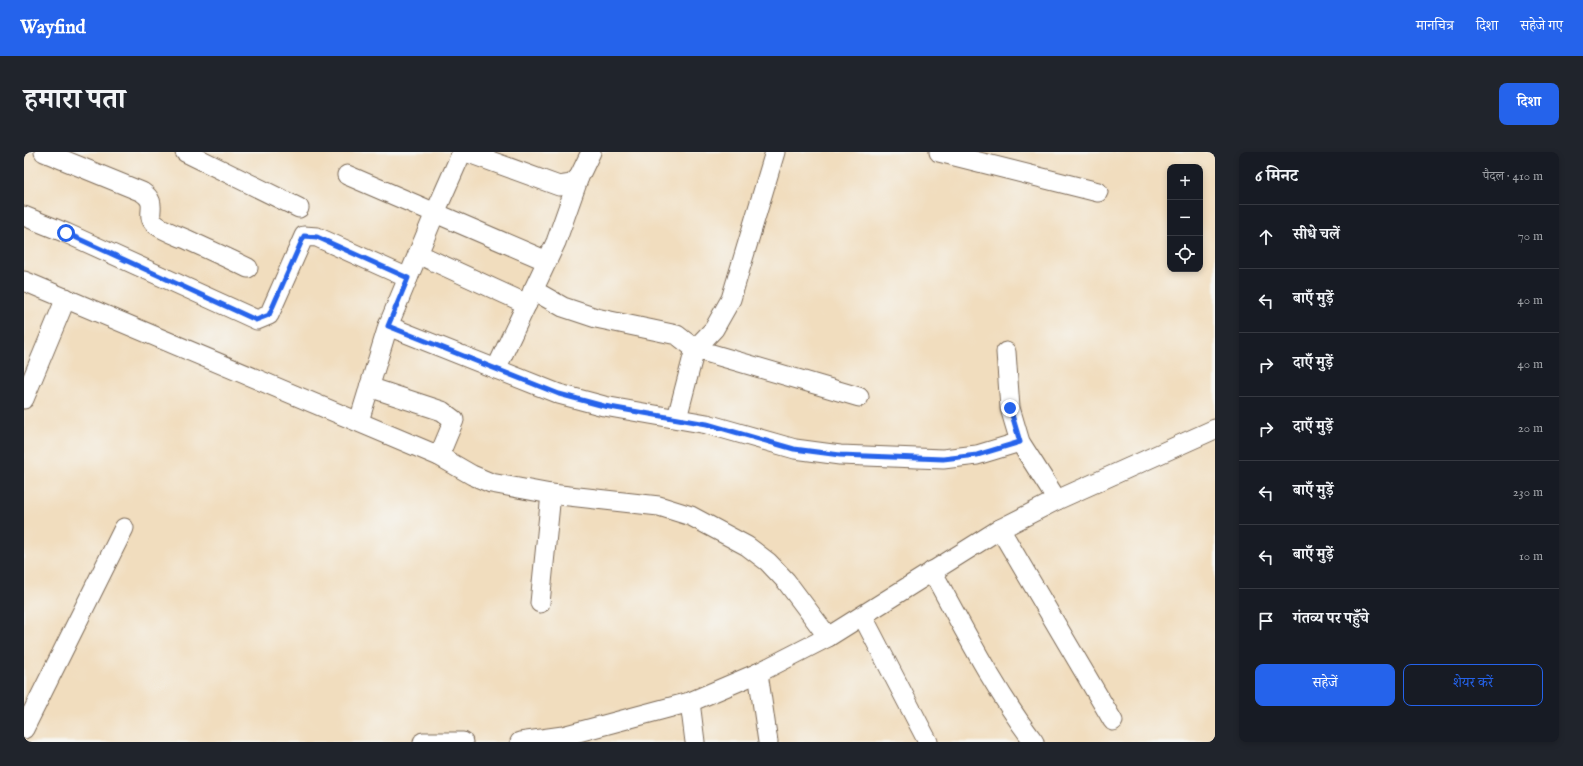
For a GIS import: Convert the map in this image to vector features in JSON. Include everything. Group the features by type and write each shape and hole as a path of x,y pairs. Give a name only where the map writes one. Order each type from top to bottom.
{"street":[{"path":"44,152 142,192 148,196 151,201 150,217 153,222 170,232 248,268"},
{"path":"185,152 299,208"},
{"path":"359,421 388,326 462,152"},
{"path":"466,152 559,186 572,184 579,177"},
{"path":"496,369 547,261 579,177 591,152"},
{"path":"677,418 695,349 714,329 731,299 775,152"},
{"path":"939,152 1098,192"},
{"path":"347,175 547,261"},
{"path":"24,216 66,233 256,320 269,315 304,236 317,237 408,278"},
{"path":"418,254 530,297 596,318 677,335 695,349 859,397"},
{"path":"24,281 440,456 472,475 491,483 551,494 659,506 691,516 747,546 768,562 786,581 828,637"},
{"path":"24,399 66,298"},
{"path":"388,326 559,394 604,406 707,424 794,449 840,455 943,459 977,455 1020,442"},
{"path":"1006,352 1010,408 1020,442 1057,500"},
{"path":"369,387 442,411 454,420 440,456"},
{"path":"520,742 563,736 690,702 758,673 863,617 932,571 1000,529 1057,500 1215,429"},
{"path":"540,604 551,494"},
{"path":"24,729 124,528"},
{"path":"1000,529 1113,721"},
{"path":"932,571 987,671 1019,723 1034,742"},
{"path":"863,617 928,742"},
{"path":"758,673 768,742"},
{"path":"690,702 695,742"},
{"path":"423,742 463,742"}],"route":[{"path":"66,233 256,320 269,315 304,236 317,237 408,278 388,326 559,394 604,406 707,424 794,449 840,455 943,459 977,455 1020,442 1010,408"}]}
